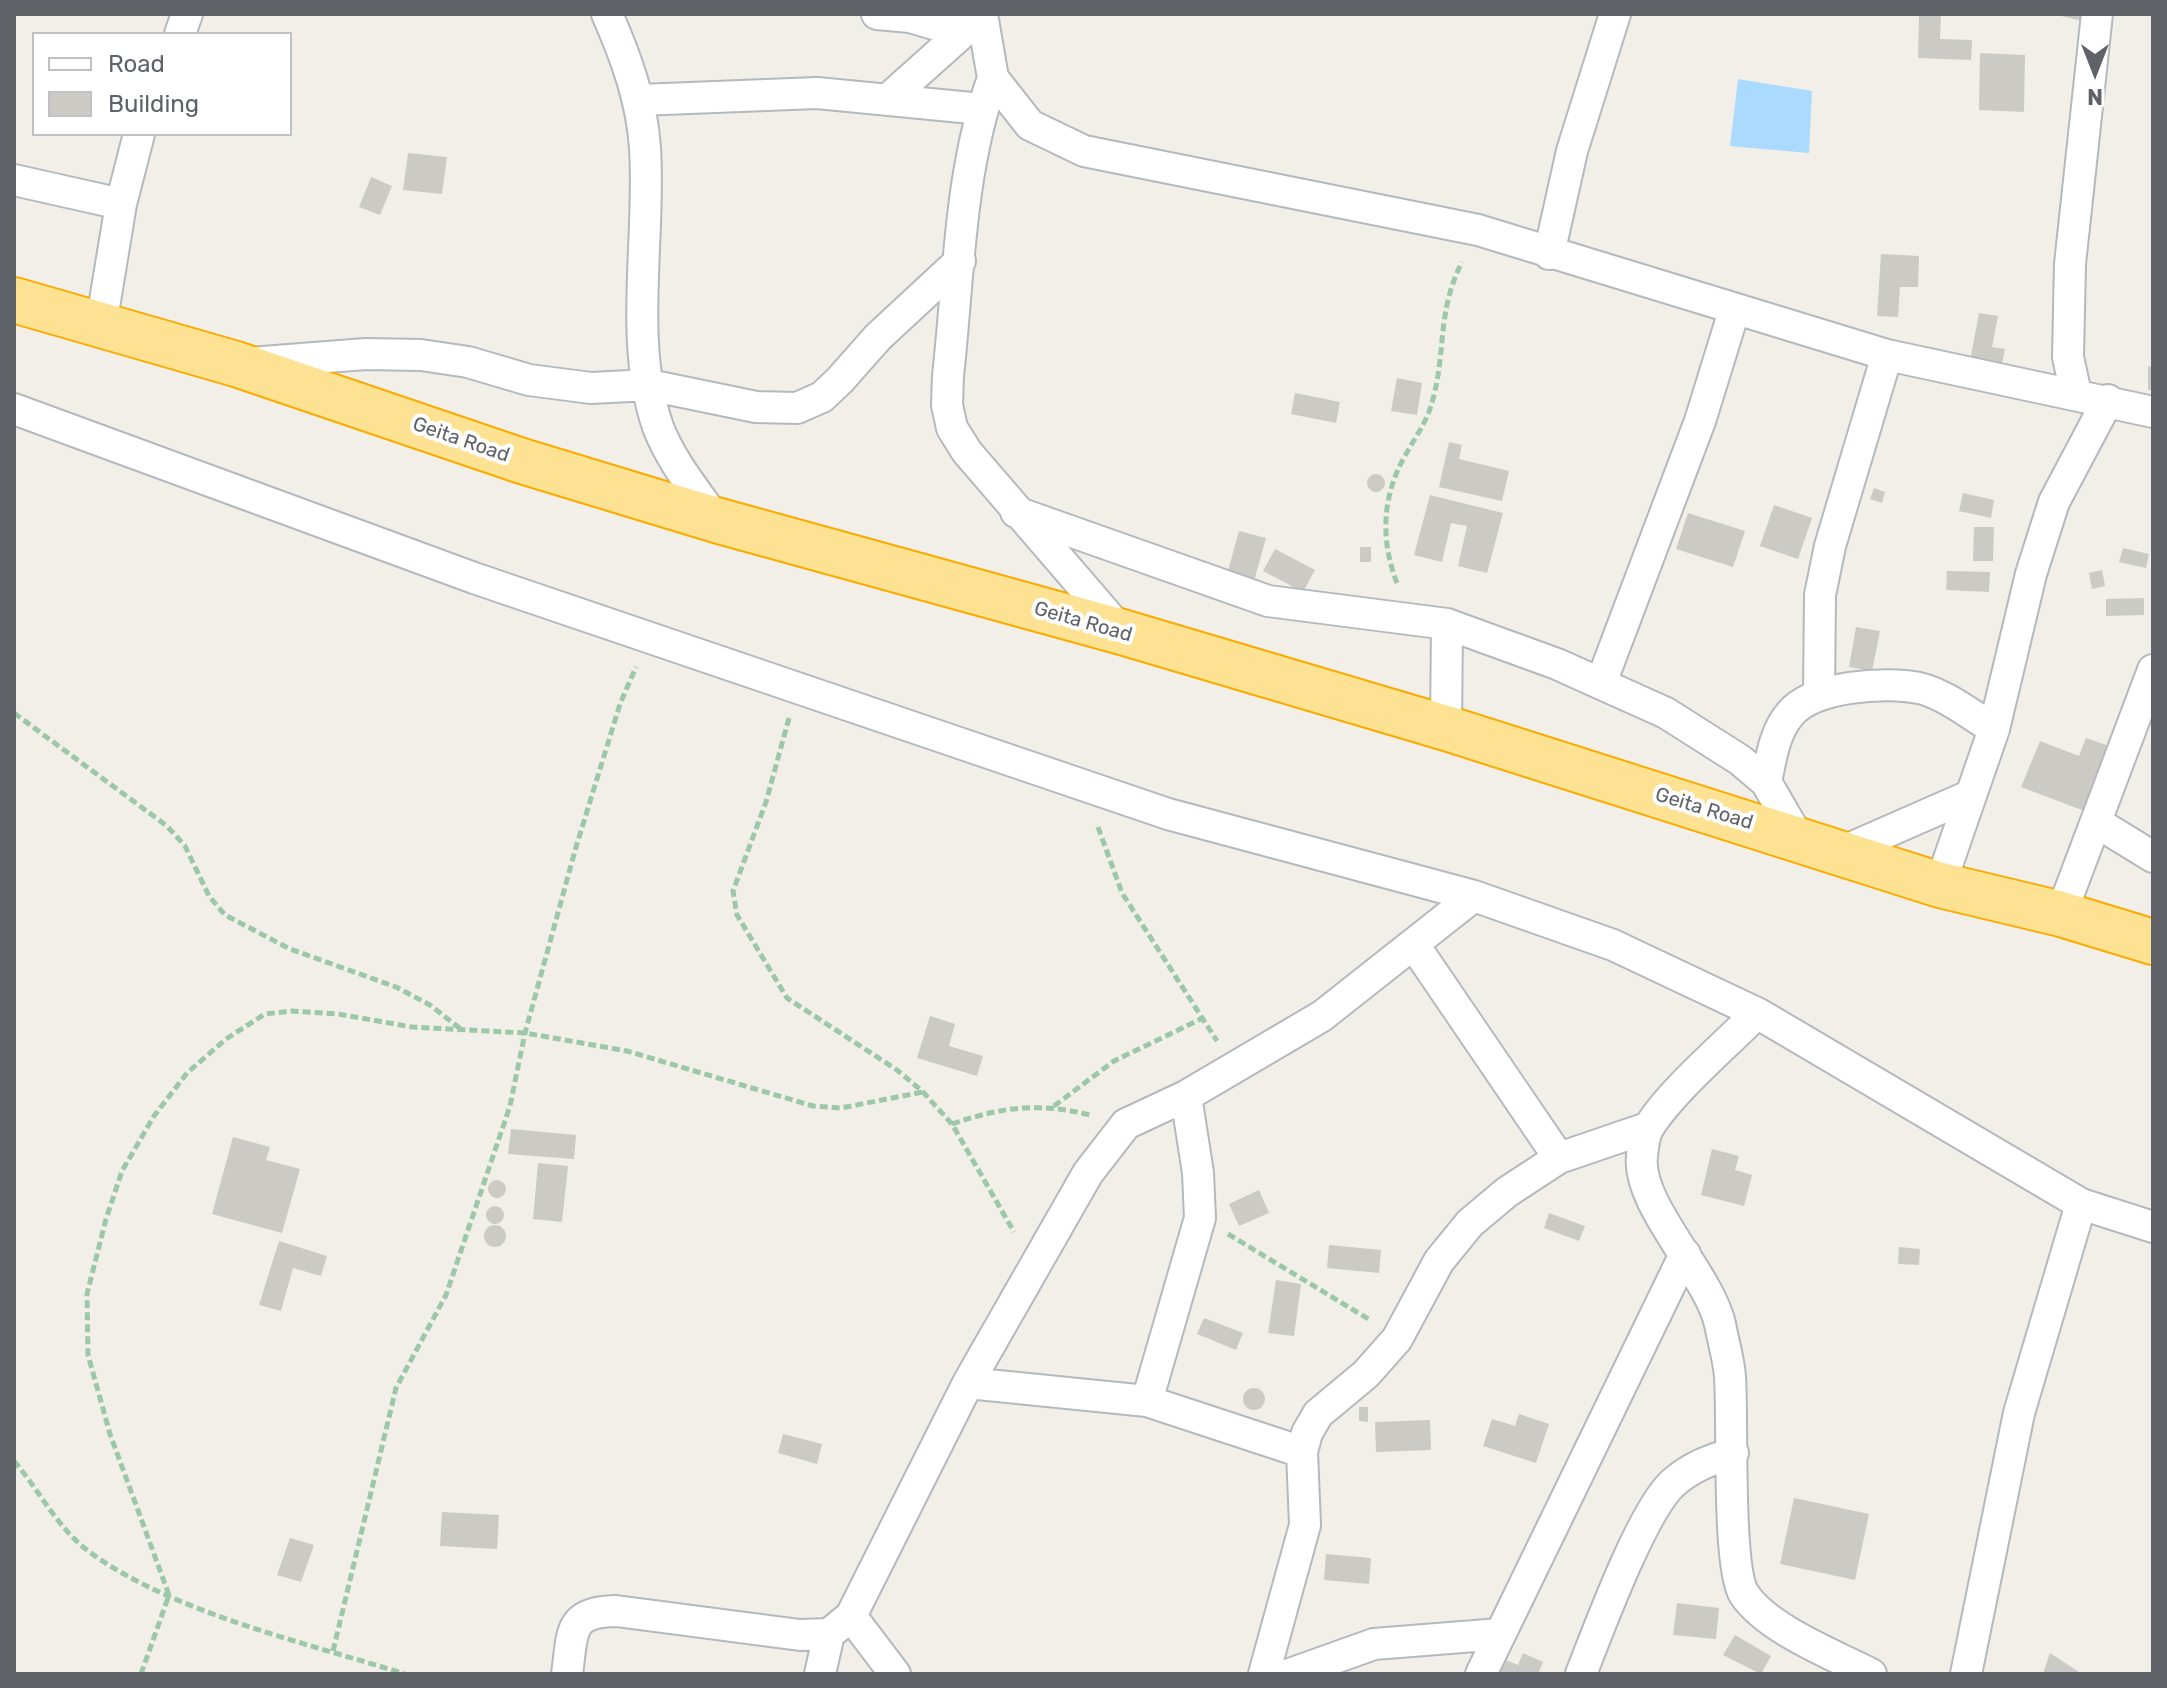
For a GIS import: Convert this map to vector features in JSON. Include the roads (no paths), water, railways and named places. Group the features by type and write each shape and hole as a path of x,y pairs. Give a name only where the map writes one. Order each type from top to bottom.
{"highway":[{"name":"Geita Road","path":"14,300 236,364 522,461 716,520 1122,632 1446,728 1940,885 2061,914 2153,942"}],"street":[{"path":"607,14 639,100 646,149 642,267 649,385 666,446 716,520"},
{"path":"877,14 975,21"},
{"path":"1549,254 1572,151 1615,14"},
{"path":"2076,394 2068,357 2069,276 2097,14"},
{"path":"887,100 975,21"},
{"path":"975,21 993,78 1030,125 1084,151 1478,230 1734,311 1887,355 2153,412"},
{"path":"993,78 982,109 971,162 948,390 952,428 1016,512 1122,632"},
{"path":"639,100 817,93 982,109"},
{"path":"101,325 121,204 138,136"},
{"path":"14,180 121,204"},
{"path":"236,364 366,354 421,355 468,362 544,382 591,388 649,385 756,407 797,408 831,389 878,337 960,261"},
{"path":"1601,683 1689,451 1734,311"},
{"path":"1819,693 1820,595 1830,546 1887,355"},
{"path":"1940,885 1994,729 2031,574 2054,502 2108,400"},
{"path":"14,409 201,480 1090,788 1168,814 1474,896 1613,945 1757,1013 2081,1204 2153,1227"},
{"path":"1016,512 1268,601 1435,622 1500,640 1601,683 1703,733 1766,782 1799,839"},
{"path":"1435,622 1446,728"},
{"path":"2061,914 2153,670"},
{"path":"1766,782 1776,736 1791,712 1819,693 1872,687 1919,688 1994,729"},
{"path":"1839,853 1969,796"},
{"path":"2096,822 2153,857"},
{"path":"820,1674 840,1625 968,1383 1034,1273 1088,1173 1126,1124 1235,1069 1322,1016 1474,896"},
{"path":"1414,945 1559,1158"},
{"path":"1264,1674 1305,1525 1302,1452 1307,1433 1318,1414 1366,1374 1397,1339 1439,1261 1470,1223 1507,1192 1559,1158 1647,1128 1757,1013"},
{"path":"1147,1401 1200,1218 1198,1173 1186,1096"},
{"path":"1647,1128 1641,1159 1647,1192 1685,1254 1718,1319 1730,1373 1734,1527 1743,1592 1757,1608 1790,1632 1871,1674"},
{"path":"1966,1674 2019,1413 2081,1204"},
{"path":"1481,1674 1546,1546 1685,1254"},
{"path":"968,1383 1147,1401 1302,1452"},
{"path":"1581,1674 1652,1512 1670,1485 1698,1464 1733,1453"},
{"path":"567,1674 573,1629 580,1618 592,1612 616,1611 800,1635 840,1625"},
{"path":"840,1625 895,1674"},
{"path":"1290,1674 1374,1644 1500,1634"}],"water":[{"path":"1738,79 1812,91 1809,153 1730,146"}]}
